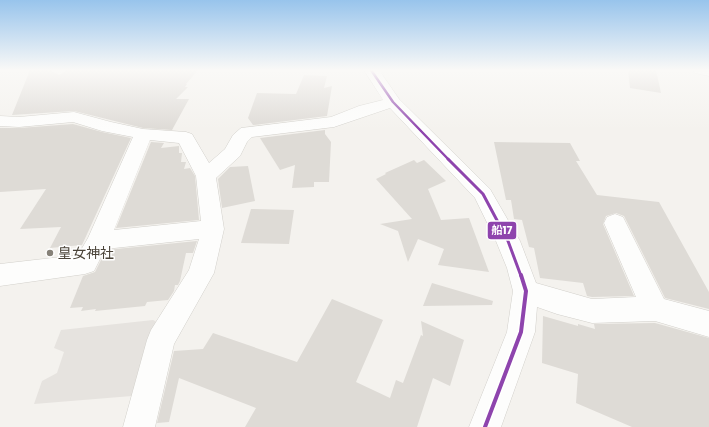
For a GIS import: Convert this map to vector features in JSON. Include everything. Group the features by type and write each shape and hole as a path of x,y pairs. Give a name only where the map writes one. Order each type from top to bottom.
{"street":[{"path":"385,90 393,102 483,194 508,241 519,268 526,291 521,332 485,427"},
{"path":"206,176 233,152 239,139 247,132 334,122 365,110 393,102"},
{"path":"0,121 20,122 74,117 108,127 143,134 186,138 206,176 213,228 201,273 161,340 138,427"},
{"path":"0,275 85,264 98,241 143,134"},
{"path":"615,223 655,309"},
{"path":"98,241 213,228"},
{"path":"526,291 557,302 592,311 655,309 709,324"}],"shaded area":[{"path":"153,320 160,324 132,396 34,404 42,381 57,373 64,352 54,348 61,330"}],"building":[{"path":"22,90 185,90 176,99 189,99 172,130 143,128 74,111 12,115"},
{"path":"298,90 331,90 327,116 253,125 248,118 257,93 296,94"},
{"path":"642,90 660,90 661,93"},
{"path":"73,124 131,138 82,245 50,248 61,227 20,229 46,189 0,192 0,128"},
{"path":"325,130 325,134 331,142 329,182 314,182 314,187 292,188 295,165 280,170 260,138"},
{"path":"151,142 164,143 161,148 179,146 179,153 182,153 181,162 186,162 184,169 190,168 195,176 199,220 116,228"},
{"path":"494,142 570,143 580,161 576,161 597,195 659,202 709,292 709,309 665,298 624,216 616,213 606,216 603,224 634,296 592,297 587,296 583,283 540,278 534,248 529,247 522,220 514,219 511,200 506,200"},
{"path":"414,160 417,163 424,160 446,181 428,189 441,220 469,218 489,272 438,265 444,249 418,239 408,262 398,231 380,224 412,219 376,179 386,174 385,173"},
{"path":"248,166 255,201 222,208 218,179 230,167"},
{"path":"251,209 294,210 289,244 241,243"},
{"path":"197,241 193,253 186,253 180,281 178,285 175,285 174,291 168,300 147,302 145,306 95,311 96,309 81,311 83,307 70,308 83,276 95,272 106,250"},
{"path":"432,283 493,301 492,305 423,306"},
{"path":"332,299 383,320 356,382 390,398 396,380 403,383 421,335 423,336 421,321 464,340 450,386 433,378 417,427 245,427 256,408 179,378 169,422 157,423 174,351 203,349 213,333 297,362"},
{"path":"543,316 578,326 578,324 595,329 594,324 655,323 709,338 709,427 632,427 576,403 578,374 542,363"}],"transit line":[{"name":"船17","path":"385,90 393,102 483,194 508,241 519,268 526,291 521,332 485,427"}],"place":[{"name":"皇女神社","path":"50,253"}]}
